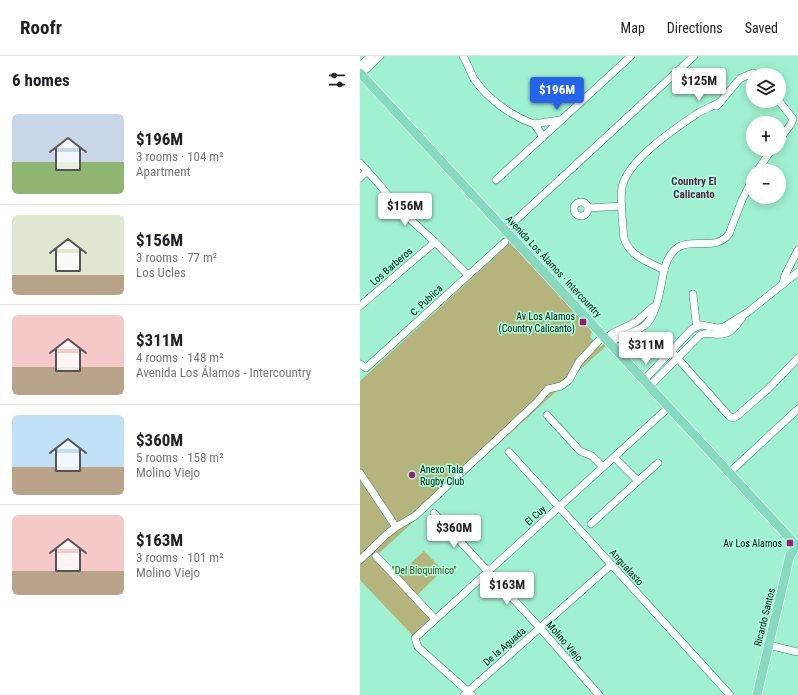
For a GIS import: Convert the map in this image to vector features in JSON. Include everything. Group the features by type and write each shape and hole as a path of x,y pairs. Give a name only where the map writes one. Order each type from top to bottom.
{"main road":[{"name":"Avenida Los Álamos - Intercountry","path":"360,71 729,473 798,546"},
{"name":"Ricardo Santos","path":"757,695 790,555 798,546"}],"street":[{"path":"360,71 371,56"},
{"path":"360,71 380,56"},
{"path":"463,56 474,78 490,97 505,110 534,124 540,132 542,138"},
{"path":"496,180 631,56"},
{"path":"505,230 694,56"},
{"path":"664,270 639,258 626,243 622,206 622,187 624,181 630,170 669,133 699,113 720,102 741,78 746,76"},
{"path":"784,108 793,119 786,131"},
{"path":"534,124 562,119"},
{"path":"360,163 399,209 468,275"},
{"path":"360,178 367,171"},
{"path":"360,560 396,527 415,516 536,403 548,389 561,386 565,383 579,362 607,339 618,338 647,324 652,316 656,304 667,259 670,253 691,242 717,242 726,238 746,192"},
{"path":"588,208 622,206"},
{"name":"Los Barberos","path":"360,306 435,242"},
{"name":"C. Publica","path":"360,364 366,368 504,242"},
{"path":"783,284 785,275 798,250"},
{"path":"647,383 692,329 698,325 721,328 748,312 798,272"},
{"path":"693,294 696,322 698,325"},
{"path":"647,383 678,358 703,333 721,335 730,332 748,312"},
{"path":"672,352 729,416 733,418 768,389 798,358"},
{"name":"El Cuy","path":"468,694 418,647 415,638 669,407"},
{"path":"729,473 798,409"},
{"path":"547,415 580,451 592,456 603,467"},
{"name":"Angualasto","path":"509,452 730,695"},
{"path":"614,457 638,481"},
{"path":"590,524 658,463"},
{"path":"360,473 396,527"},
{"name":"Molino Viejo","path":"434,513 540,628 599,695"},
{"path":"376,556 435,619"},
{"name":"De la Aguada","path":"468,694 611,565"},
{"path":"768,645 798,652"}],"green space":[{"name":"Anexo Tala Rugby Club","path":"512,241 593,328 590,337 600,347 606,342 607,345 376,556 396,577 424,551 443,570 415,597 435,619 415,638 360,580 360,381"}],"place":[{"name":"Av Los Alamos (Country Calicanto)","path":"583,322"},
{"name":"Anexo Tala Rugby Club","path":"412,475"},
{"name":"Av Los Alamos","path":"790,543"}],"district":[{"name":"Country El Calicanto","path":"694,187"}],"park label":[{"name":"\"Del Bioquímico\"","path":"424,570"}]}
